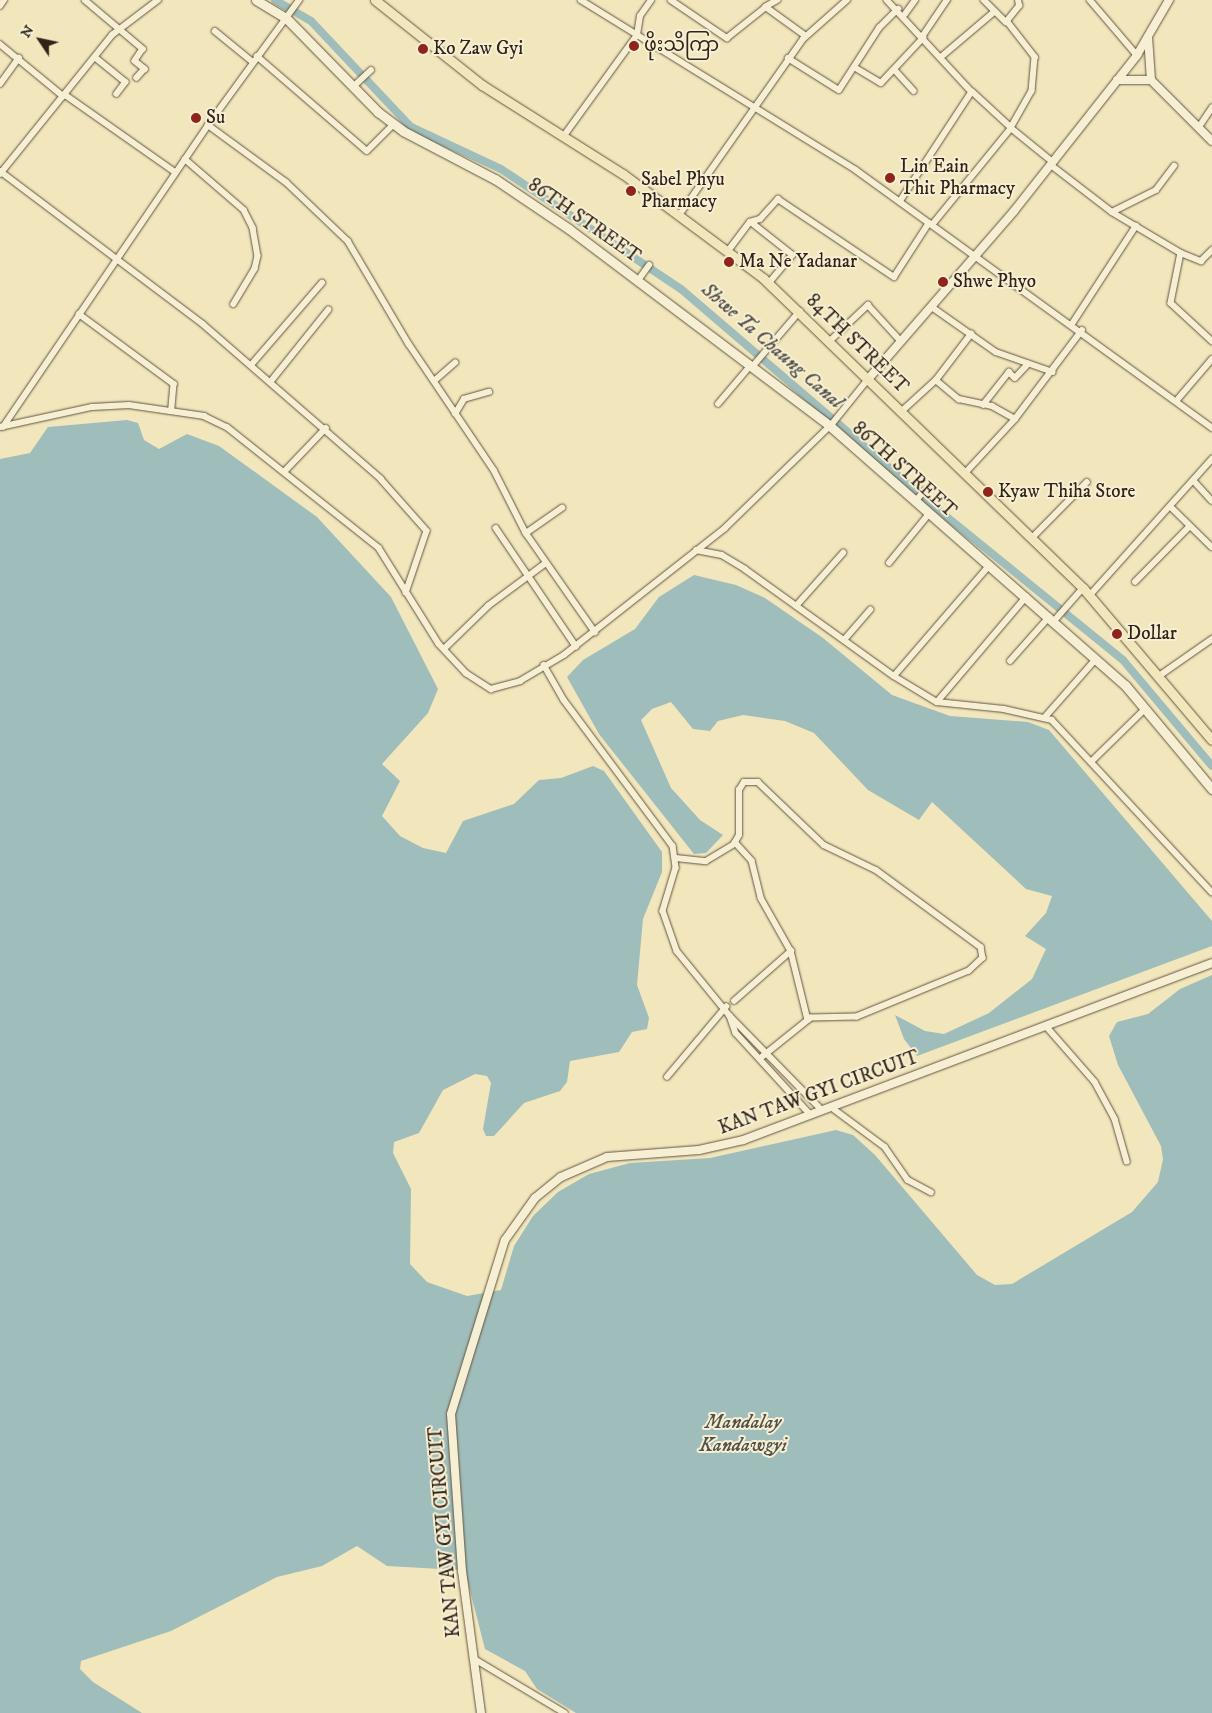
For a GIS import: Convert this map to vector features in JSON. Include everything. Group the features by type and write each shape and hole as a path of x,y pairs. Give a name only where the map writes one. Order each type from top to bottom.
{"main road":[{"name":"86TH STREET","path":"256,0 287,16 357,84 394,124 424,145 495,179 638,279 754,364 831,425 989,566 1054,618 1145,709 1212,789"},
{"name":"84TH STREET","path":"375,0 482,85 680,214 769,284 831,340 1086,592 1212,740"}],"street":[{"path":"0,6 4,0"},
{"path":"85,0 143,50 134,60 145,69 137,78"},
{"path":"158,0 120,29 1,173 118,258 272,380 326,428 425,526 406,593"},
{"path":"581,0 752,107 830,152 976,258 1082,330 1178,399 1212,428"},
{"path":"562,138 637,35 640,16 651,0"},
{"path":"671,0 727,38 766,7 778,0"},
{"path":"680,214 752,107 788,58 806,36 847,0"},
{"path":"887,0 904,14 972,92 1052,163 1112,212 1180,253 1201,261 1212,250"},
{"path":"904,14 915,0"},
{"path":"856,68 878,83 894,70 923,38 947,0"},
{"path":"728,250 750,222 760,219 778,199 894,277 930,224 1012,128 1032,91 1035,57 1007,21 994,12 984,0"},
{"path":"1007,21 1020,4 1018,0"},
{"path":"1090,0 1137,54"},
{"path":"2,427 92,407 172,409 204,416 227,427 285,471 379,548 406,593 444,649 466,673 491,689 520,681 595,632 751,507 831,425 900,340 976,258 1052,163 1137,54 1169,0"},
{"path":"2,427 184,159 298,2"},
{"path":"766,7 806,36"},
{"path":"788,58 836,90 856,68 879,28 898,9"},
{"path":"941,57 994,12"},
{"path":"214,31 253,62"},
{"path":"1148,37 1151,80 1212,141"},
{"path":"0,44 65,96 175,172"},
{"path":"257,56 367,151 394,124"},
{"path":"0,84 19,58"},
{"path":"96,58 126,82 117,94"},
{"path":"357,84 372,70"},
{"path":"894,70 914,91"},
{"path":"1117,80 1151,80"},
{"path":"900,202 972,92"},
{"path":"1198,127 1212,108"},
{"path":"208,125 286,182 348,241 434,381 507,492 526,533 595,632"},
{"path":"184,159 244,210 253,228 258,256 255,269 234,304"},
{"path":"1112,212 1156,190 1174,166"},
{"path":"750,222 793,255 769,284"},
{"path":"1072,324 1136,226"},
{"path":"1180,253 1171,303 1212,341"},
{"path":"638,279 649,265"},
{"path":"252,364 322,283"},
{"path":"831,340 868,305 900,340"},
{"path":"932,307 996,352 1053,372"},
{"path":"272,380 328,310"},
{"path":"718,404 800,312"},
{"path":"79,314 174,384 172,409"},
{"path":"966,472 1053,372 1082,330"},
{"path":"903,410 936,380 971,334"},
{"path":"1178,399 1212,359"},
{"path":"434,381 455,363"},
{"path":"983,404 1009,372 1015,378 1028,364"},
{"path":"936,380 959,399 983,404 1014,419"},
{"path":"455,414 464,400 489,392"},
{"path":"285,471 326,428"},
{"path":"1010,661 1054,618 1086,592 1195,482 1212,460"},
{"path":"1032,538 1087,482"},
{"path":"1195,482 1212,501"},
{"path":"917,500 923,492"},
{"path":"1171,506 1212,547"},
{"path":"526,533 562,508"},
{"path":"888,563 929,514"},
{"path":"1135,582 1190,526"},
{"path":"496,528 576,646"},
{"path":"696,550 722,556 894,676 937,702 1045,717 1093,760 1212,892"},
{"path":"796,606 843,553"},
{"path":"444,649 528,574 546,563"},
{"path":"894,676 989,566"},
{"path":"937,702 1026,597"},
{"path":"844,640 870,610"},
{"path":"1159,676 1212,639"},
{"path":"1045,717 1096,659"},
{"path":"544,665 564,700 668,838 676,858 664,903 665,925 676,951 726,1007 736,1033 811,1115"},
{"path":"1093,760 1145,709"},
{"path":"760,1059 808,1020 857,1017 969,971 982,958 981,947 876,870 824,845 758,782 744,782 739,790 735,842 752,861 761,898 791,951 808,1020"},
{"path":"676,858 706,861 735,842"},
{"path":"734,1001 791,951"},
{"name":"KAN TAW GYI CIRCUIT","path":"481,1713 473,1658 450,1414 498,1258 512,1228 549,1185 590,1163 625,1154 716,1148 811,1115 1212,964"},
{"path":"667,1077 726,1007"},
{"path":"730,1016 822,1110"},
{"path":"1047,1027 1095,1082 1115,1119 1127,1161"},
{"path":"831,1107 884,1147 908,1180 931,1192"},
{"path":"473,1658 565,1713"}],"water":[{"name":"Mandalay Kandawgyi","path":"127,420 138,423 144,440 159,449 187,434 219,446 317,517 391,597 438,689 428,713 382,764 400,781 382,816 400,836 423,848 446,853 463,821 514,804 539,780 561,778 593,766 604,771 662,852 662,872 643,919 637,985 649,1018 647,1029 632,1032 619,1052 570,1061 567,1082 560,1091 524,1103 494,1136 486,1136 483,1129 491,1083 487,1076 475,1074 443,1090 419,1133 394,1142 393,1153 411,1189 410,1264 427,1282 467,1296 501,1290 514,1246 533,1216 558,1192 589,1174 630,1163 710,1158 836,1130 853,1135 875,1155 977,1275 995,1285 1012,1284 1132,1212 1158,1182 1163,1159 1161,1146 1118,1065 1109,1036 1117,1022 1148,1014 1180,989 1212,975 1212,1713 576,1713 537,1689 525,1671 485,1649 466,1575 459,1570 387,1566 357,1546 322,1566 277,1577 171,1631 81,1661 80,1669 93,1682 142,1713 0,1713 0,459 30,453 48,427"},
{"path":"694,575 736,585 765,598 823,638 892,695 950,716 1028,722 1049,730 1212,921 1212,946 917,1056 904,1039 895,1015 925,1031 944,1034 989,1013 1032,979 1046,949 1025,936 1046,913 1052,896 1026,889 932,802 919,820 868,790 814,733 785,721 743,715 718,721 710,731 693,729 671,702 652,709 641,720 671,788 700,820 723,835 706,853 694,854 599,734 567,677 583,660 635,629 659,597"}],"waterway":[{"name":"Shwe Ta Chaung Canal","path":"275,0 311,21 411,127 501,169 681,289 947,517 1123,660 1212,766"}],"place":[{"name":"ဖိုးသိကြာ","path":"634,46"},
{"name":"Ko Zaw Gyi","path":"423,49"},
{"name":"Su","path":"196,118"},
{"name":"Lin Eain Thit Pharmacy","path":"890,178"},
{"name":"Sabel Phyu Pharmacy","path":"631,191"},
{"name":"Ma Ne Yadanar","path":"729,262"},
{"name":"Shwe Phyo","path":"943,282"},
{"name":"Kyaw Thiha Store","path":"988,492"},
{"name":"Dollar","path":"1117,634"}]}
